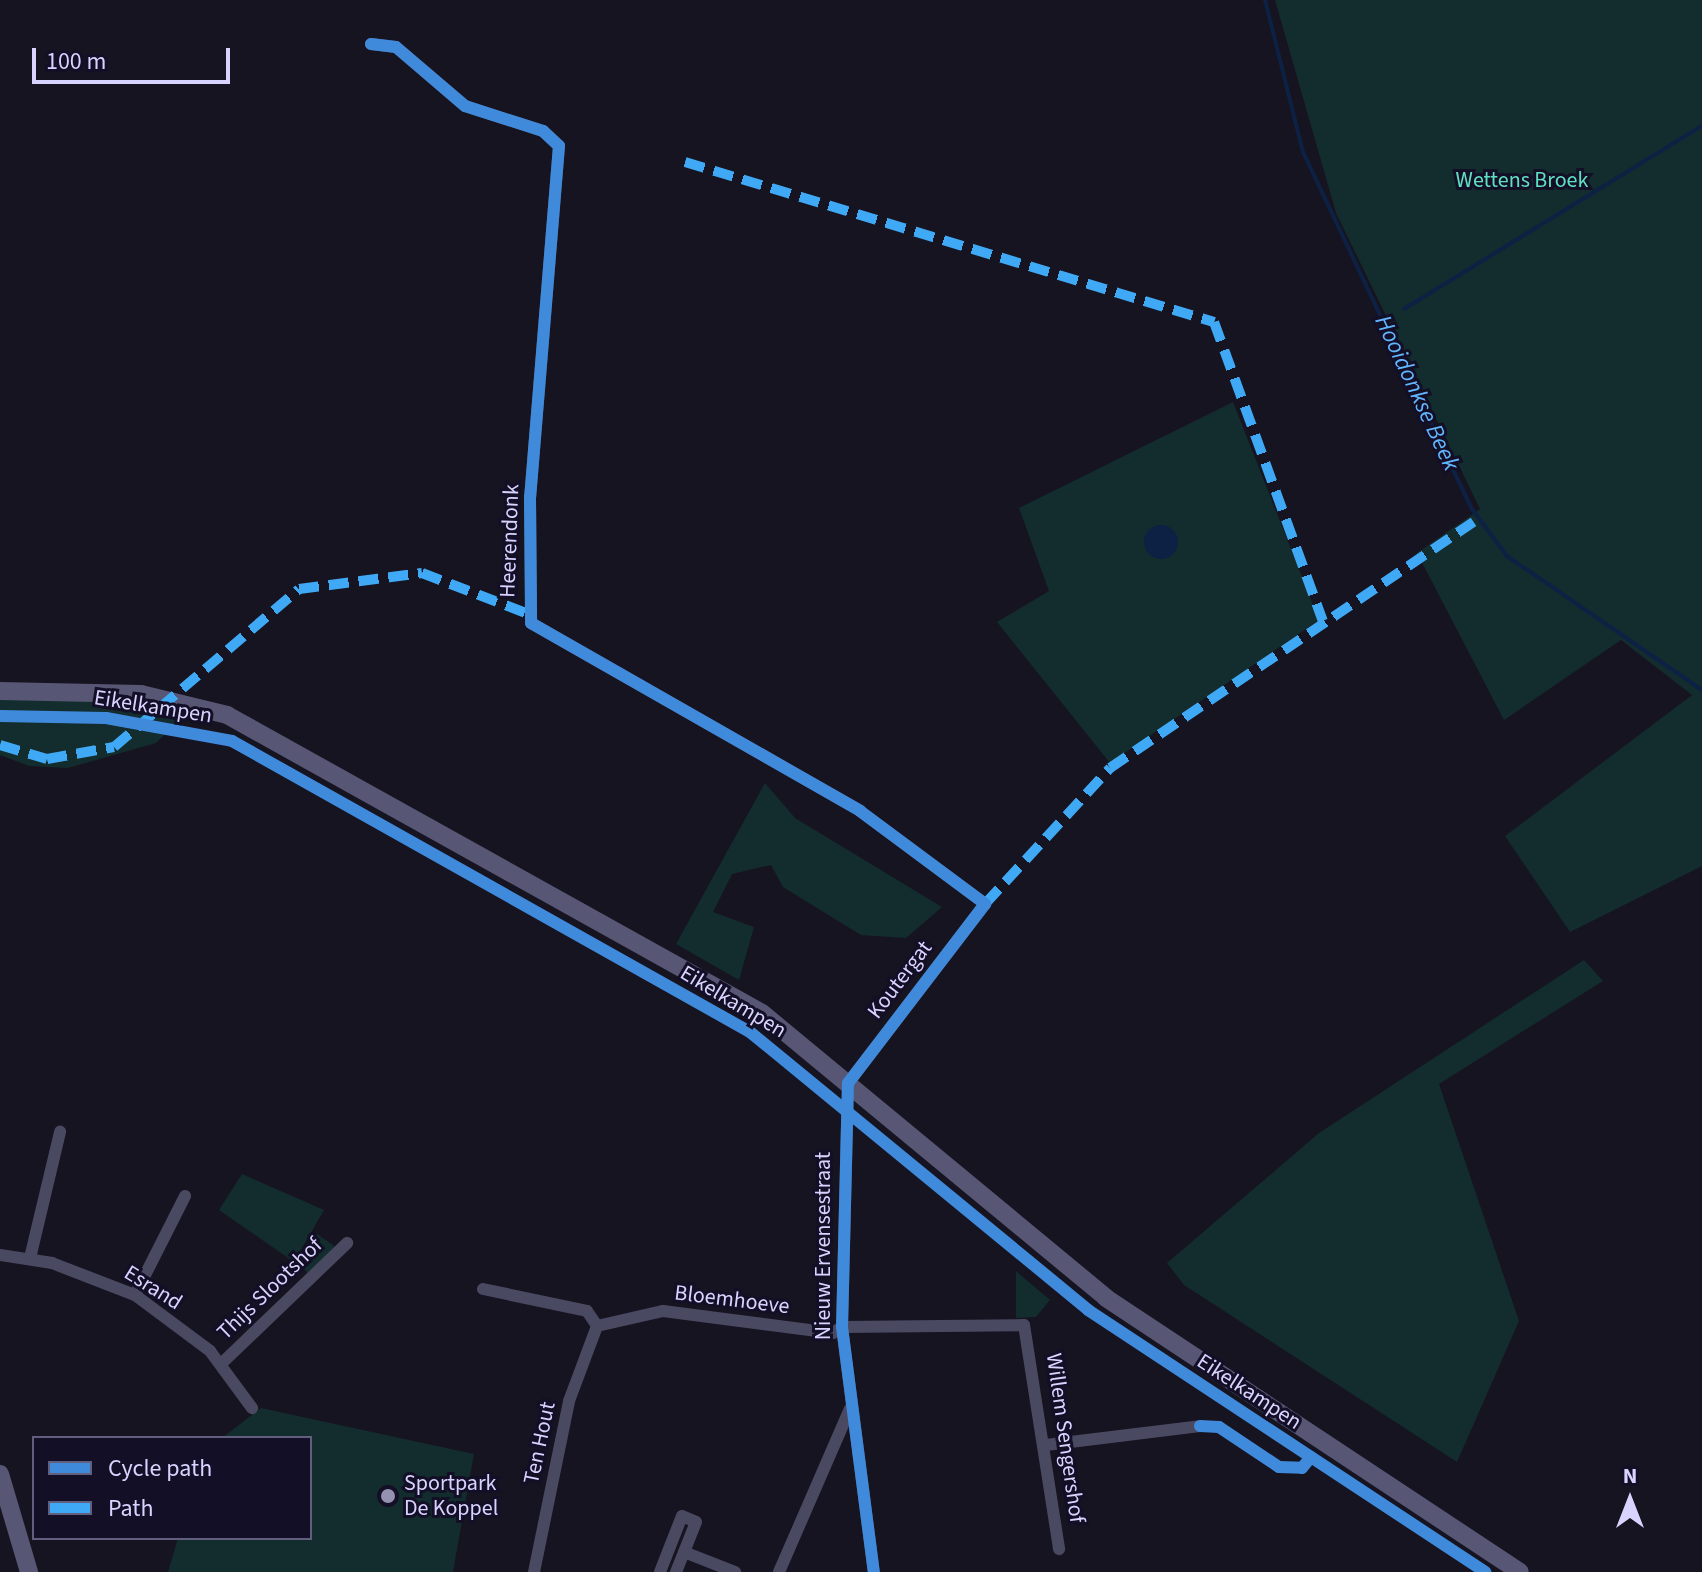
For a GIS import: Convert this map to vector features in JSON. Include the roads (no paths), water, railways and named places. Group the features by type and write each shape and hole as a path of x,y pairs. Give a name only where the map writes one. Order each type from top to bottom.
{"street":[{"name":"Heerendonk","path":"371,44 396,47 465,106 543,131 559,146 530,497 531,623 860,811 985,904"},
{"name":"Eikelkampen","path":"0,691 141,694 227,715 762,1013 1106,1298 1518,1572"},
{"name":"Koutergat","path":"848,1083 985,904"},
{"name":"Nieuw Ervensestraat","path":"848,1083 842,1327 850,1409 874,1572"},
{"path":"30,1258 60,1132"},
{"path":"135,1295 185,1196"},
{"name":"Thijs Slootshof","path":"221,1364 347,1243"},
{"name":"Esrand","path":"0,1255 30,1258 135,1295 221,1364 252,1408"},
{"path":"483,1289 587,1311 597,1326"},
{"name":"Bloemhoeve","path":"597,1326 663,1311 833,1333 842,1327"},
{"name":"Willem Sengershof","path":"842,1327 1024,1325 1046,1445 1059,1549"},
{"name":"Ten Hout","path":"534,1572 569,1401 597,1326"},
{"path":"779,1572 850,1409"},
{"path":"1046,1445 1200,1426"},
{"path":"0,1474 29,1572"},
{"path":"660,1572 682,1516 696,1522 676,1572"},
{"path":"684,1552 735,1572"}],"water":[{"path":"1161,525 1173,530 1178,542 1173,554 1161,559 1149,554 1144,542 1149,530"}],"waterway":[{"name":"Hooidonkse Beek","path":"1265,0 1303,152 1472,509 1507,556 1702,690"},
{"path":"1404,309 1702,126"}],"place":[{"name":"Sportpark De Koppel","path":"388,1496"}],"park label":[{"name":"Wettens Broek","path":"1522,181"}]}
